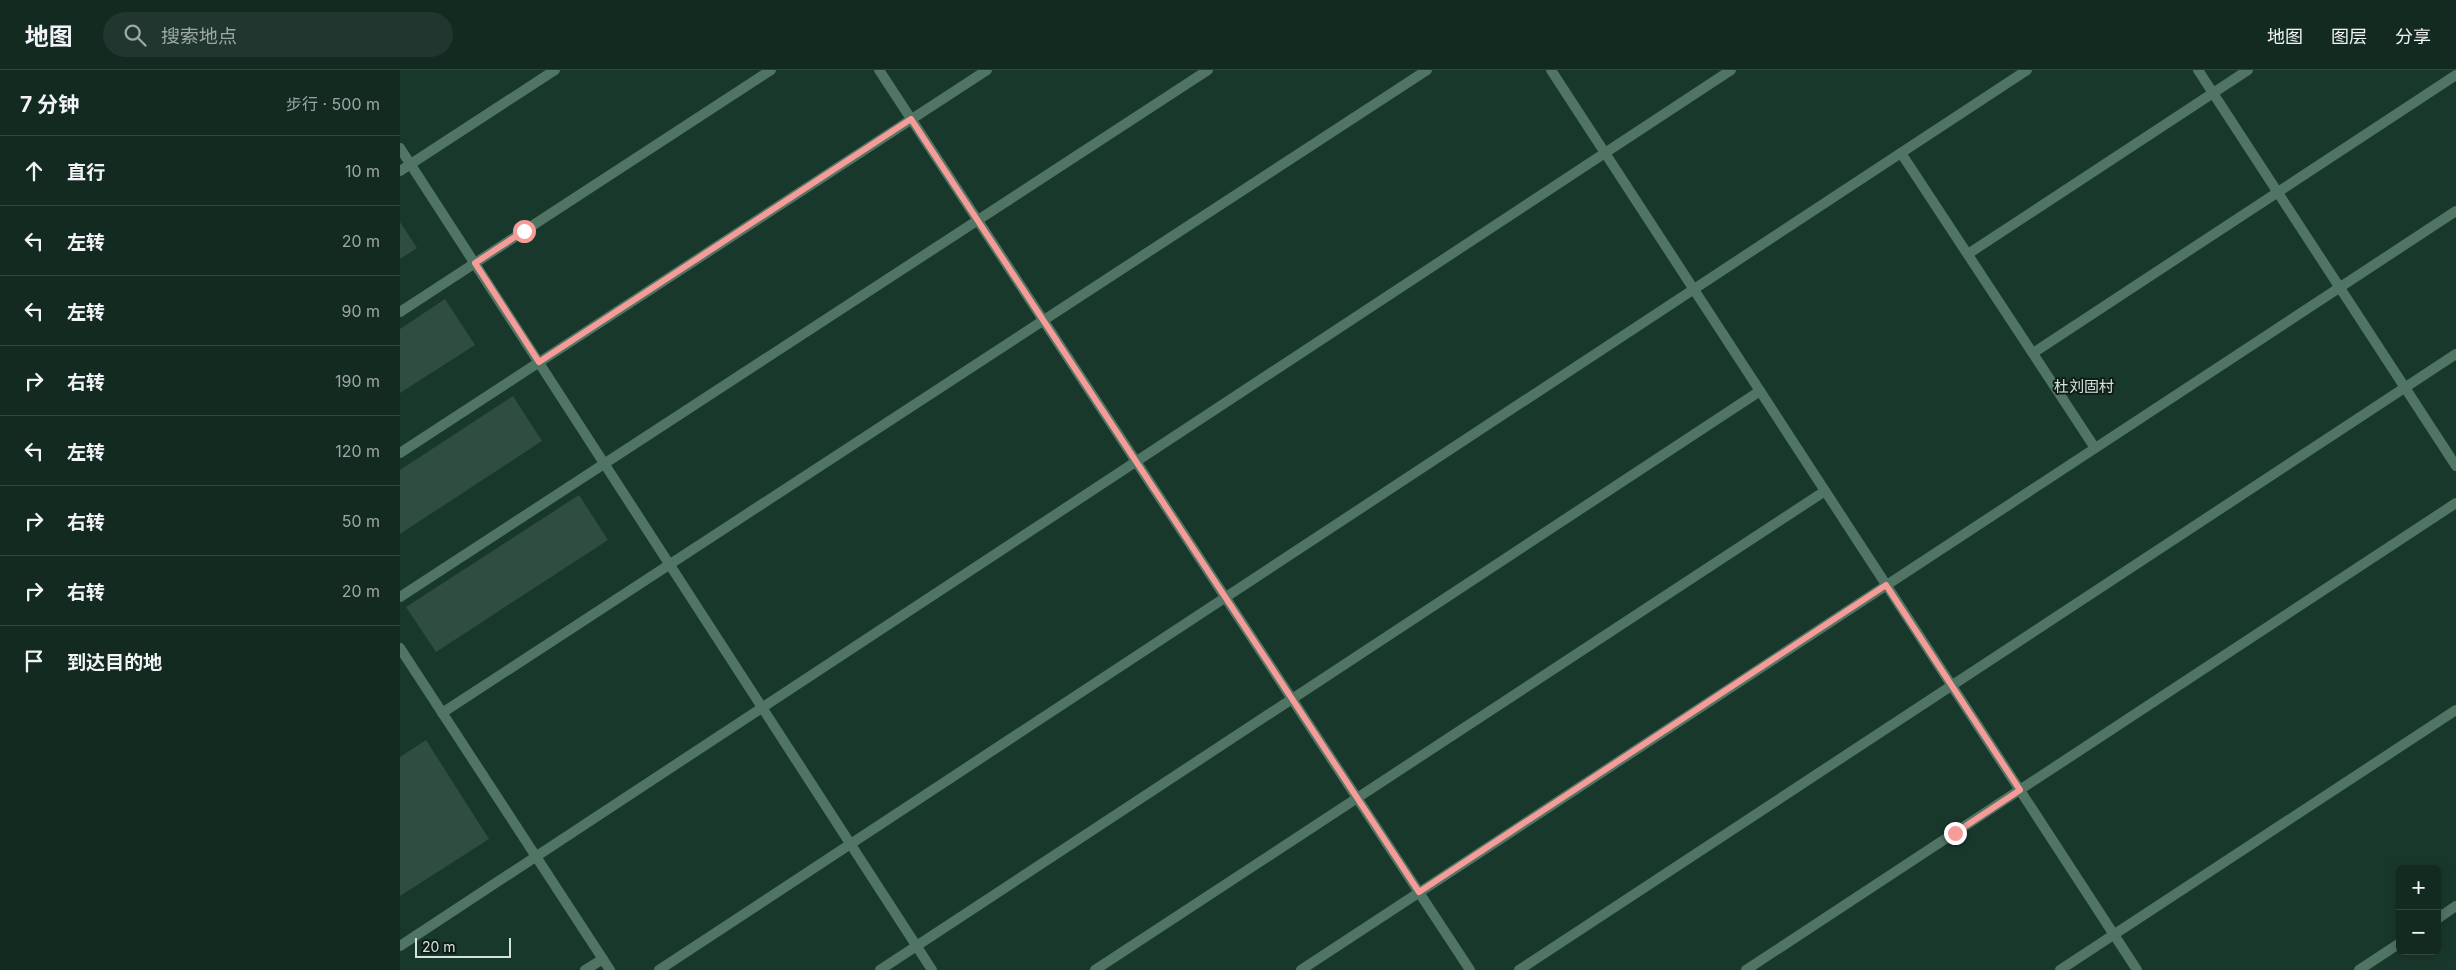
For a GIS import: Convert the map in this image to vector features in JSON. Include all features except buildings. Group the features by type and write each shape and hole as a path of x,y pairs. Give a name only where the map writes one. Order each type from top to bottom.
{"street":[{"path":"400,171 555,70"},
{"path":"400,312 771,70"},
{"path":"879,70 1470,970"},
{"path":"400,453 987,70"},
{"path":"400,597 1208,70"},
{"path":"442,713 1428,70"},
{"path":"1551,70 2136,970"},
{"path":"400,946 1732,70"},
{"path":"659,970 2027,70"},
{"path":"2198,70 2456,466"},
{"path":"1968,254 2248,70"},
{"path":"2033,354 2456,75"},
{"path":"400,148 932,970"},
{"path":"1901,153 2095,448"},
{"path":"1301,970 2456,210"},
{"path":"1519,970 2456,354"},
{"path":"880,970 1760,391"},
{"path":"1096,970 1824,490"},
{"path":"1746,970 2456,503"},
{"path":"400,648 610,970"},
{"path":"2060,970 2456,710"},
{"path":"2441,916 2456,906"},
{"path":"2360,970 2396,947"},
{"path":"585,970 602,958"}],"district":[{"name":"杜刘固村","path":"2084,386"}],"route":[{"path":"524,231 475,263 539,362 911,119 1419,892 1886,585 2020,790 1955,833"}]}
